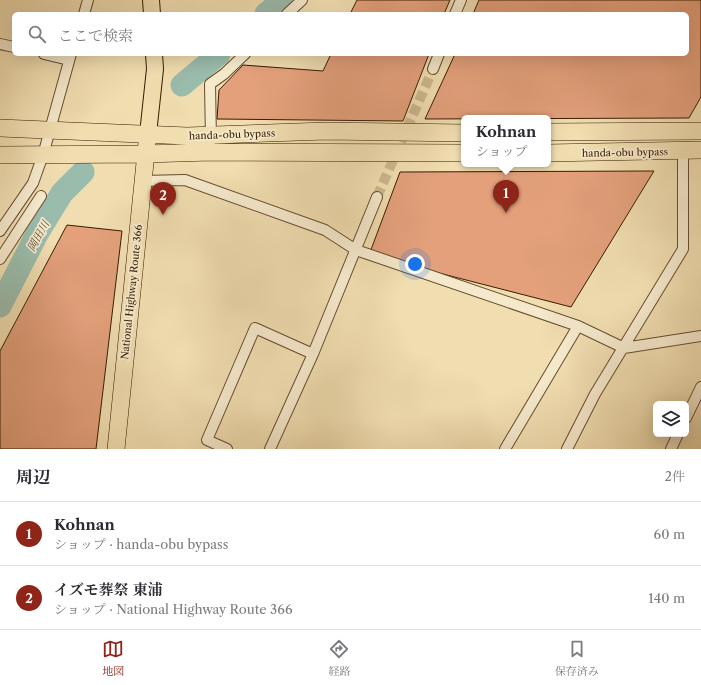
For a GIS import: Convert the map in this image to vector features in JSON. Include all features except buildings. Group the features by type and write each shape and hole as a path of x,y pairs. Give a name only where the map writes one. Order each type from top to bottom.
{"highway":[{"name":"handa-obu bypass","path":"0,128 187,136 326,131 461,133"},
{"name":"handa-obu bypass","path":"551,132 701,131"},
{"name":"National Highway Route 366","path":"116,449 148,134"},
{"name":"handa-obu bypass","path":"551,153 701,150"},
{"name":"handa-obu bypass","path":"0,155 211,152 461,153"}],"main road":[{"path":"151,0 152,12"},
{"path":"148,134 155,70 154,56"}],"street":[{"path":"85,12 88,0"},
{"path":"289,12 302,0"},
{"path":"457,12 461,0"},
{"path":"0,44 12,47"},
{"path":"211,152 210,84 224,74 243,56"},
{"path":"433,70 438,56"},
{"path":"0,231 33,183 43,155 70,57"},
{"path":"567,449 595,394 683,249 683,151"},
{"path":"143,181 185,180 325,230 356,250 578,326 624,348 701,336"},
{"path":"0,258 40,196"},
{"path":"270,449 313,354 377,197"},
{"path":"505,449 578,326"},
{"path":"227,449 207,440 255,328 313,354"},
{"path":"689,412 701,387"},
{"path":"671,449 677,437"}],"waterway":[{"name":"岡田川","path":"268,12 283,0"},
{"name":"岡田川","path":"182,85 217,56"},
{"name":"岡田川","path":"0,306 37,234 62,193 83,172"}],"tunnel":[{"path":"377,197 433,69"}],"place":[{"name":"Kohnan","path":"506,213"},
{"name":"イズモ葬祭 東浦","path":"163,215"}]}
